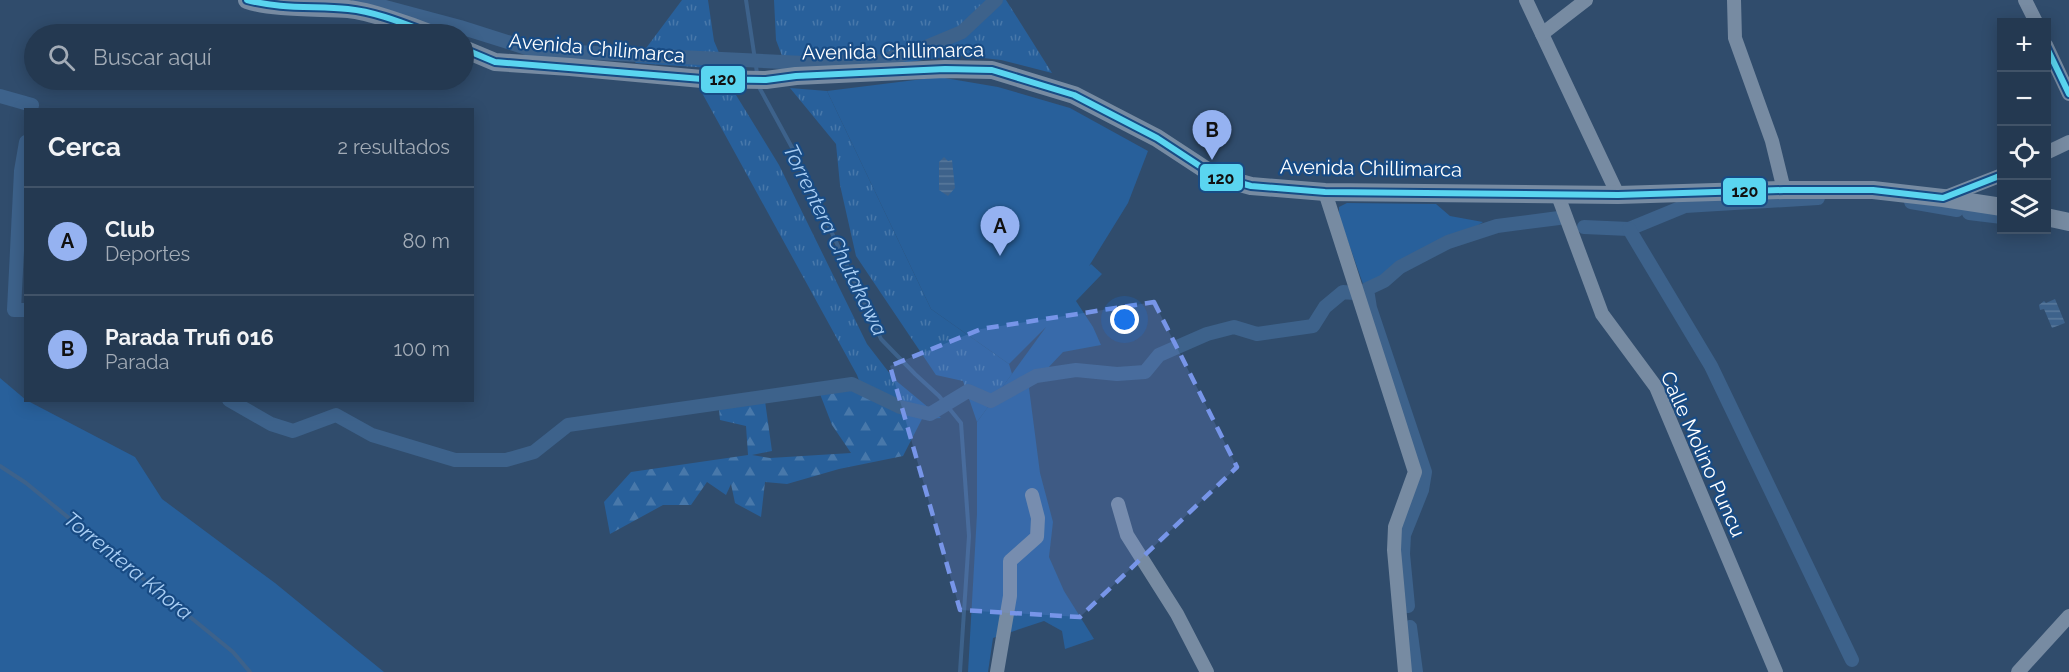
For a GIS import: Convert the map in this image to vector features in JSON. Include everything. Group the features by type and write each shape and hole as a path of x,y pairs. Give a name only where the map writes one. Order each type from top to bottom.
{"street":[{"path":"247,0 352,9 403,24"},
{"path":"1526,0 1618,195"},
{"path":"1542,34 1587,0"},
{"path":"1734,0 1735,38 1772,141 1784,190"},
{"path":"2025,0 2034,18"},
{"name":"Avenida Chilimarca","path":"474,53 495,62 702,79 766,80"},
{"path":"2051,56 2069,94"},
{"name":"Avenida Chillimarca","path":"766,80 795,76 945,69 992,70 1074,95 1157,138 1215,176 1251,186 1325,192 1618,195 1873,190 1997,206"},
{"path":"2051,151 2069,142"},
{"path":"1943,198 1997,177"},
{"path":"1325,192 1415,472 1395,527 1394,550 1405,672"},
{"name":"Calle Molino Puncu","path":"1557,193 1602,314 1656,387 1776,672"},
{"path":"2051,218 2069,222"},
{"path":"997,672 1010,596 1010,561 1036,537 1038,518 1032,495"},
{"path":"1118,504 1127,535 1177,614 1207,672"},
{"path":"2018,672 2069,616"}],"highlighted area":[{"path":"1154,302 1237,467 1080,617 960,610 890,366 981,329"}],"green space":[{"path":"682,0 708,0 714,41 726,69 635,63"},
{"path":"774,0 1006,0 1052,73 1001,60 957,55 883,66 787,69 776,40"},
{"path":"939,77 998,87 1070,108 1148,151 1128,203 1089,266 1091,264 1102,274 1076,301 1093,327 1101,345 1063,352 1029,388 1040,473 1053,522 1049,557 1064,591 1094,639 1065,649 1062,631 1044,621 993,638 988,672 968,672 977,514 977,422 1046,327 1009,364 931,309 827,91"},
{"path":"790,88 827,91 931,309 1009,364 1012,374 977,422 963,381 936,375 856,256 840,185 836,144"},
{"path":"701,91 736,95 779,165 867,344 894,379 941,418 922,419 864,394 857,375"},
{"path":"1347,203 1436,204 1450,216 1483,222 1398,262 1379,278 1363,284 1339,216 1339,207"},
{"path":"0,378 24,398 24,402 30,402 135,457 162,499 275,583 384,672 0,672"},
{"path":"854,389 922,419 903,456 839,469 787,484 765,482 761,517 735,503 731,484 726,495 707,482 691,505 663,505 610,534 604,502 631,472 748,455 746,426 720,420 719,409 765,401 772,451 752,455 770,458 851,453 832,425 820,394"}],"shaded area":[{"path":"944,157 948,161 952,160 955,188 948,196 939,190 939,162"},
{"path":"2055,299 2065,323 2052,328 2044,309 2040,310 2039,305 2044,301 2046,303"}],"waterway":[{"path":"359,0 449,24"},
{"name":"Torrentera Chutakawa","path":"746,0 757,73"},
{"path":"474,31 533,50 804,63 882,61 926,47 962,32 996,0"},
{"name":"Torrentera Chutakawa","path":"759,87 795,153 881,339 939,396 961,423 969,536 960,672"},
{"path":"0,96 32,105 31,108"},
{"path":"24,154 21,171 14,310 24,310"},
{"path":"1584,227 1629,229 1685,206 1818,198"},
{"path":"1911,202 1957,210"},
{"path":"1969,213 1997,216"},
{"path":"1408,606 1403,554 1404,535 1422,490 1425,472 1370,308 1367,289 1384,281 1400,267 1448,242 1497,226 1559,218"},
{"path":"1629,229 1711,366 1852,660"},
{"path":"232,402 271,424 293,431 336,415 372,435 455,460 506,460 534,452 568,425 852,384 900,407 930,414 968,391 991,401 1036,376 1076,370 1117,374 1145,372 1159,355 1207,334 1234,327 1257,334 1313,326 1325,307 1343,292 1354,293"},
{"name":"Torrentera Khora","path":"0,466 26,483 233,652 250,672"},
{"path":"1410,627 1416,672"}],"transit line":[{"name":"120","path":"247,0 284,6 359,11 405,24"},
{"name":"120","path":"474,53 495,62 702,79 766,80 796,76 945,69 992,70 1074,95 1157,138 1215,176 1251,186 1325,192 1618,195 1873,190 1943,198 1997,177"},
{"name":"120","path":"2051,56 2069,94"}],"place":[{"name":"Parada Trufi 016","path":"1212,160"},
{"name":"Club","path":"1000,256"}]}
